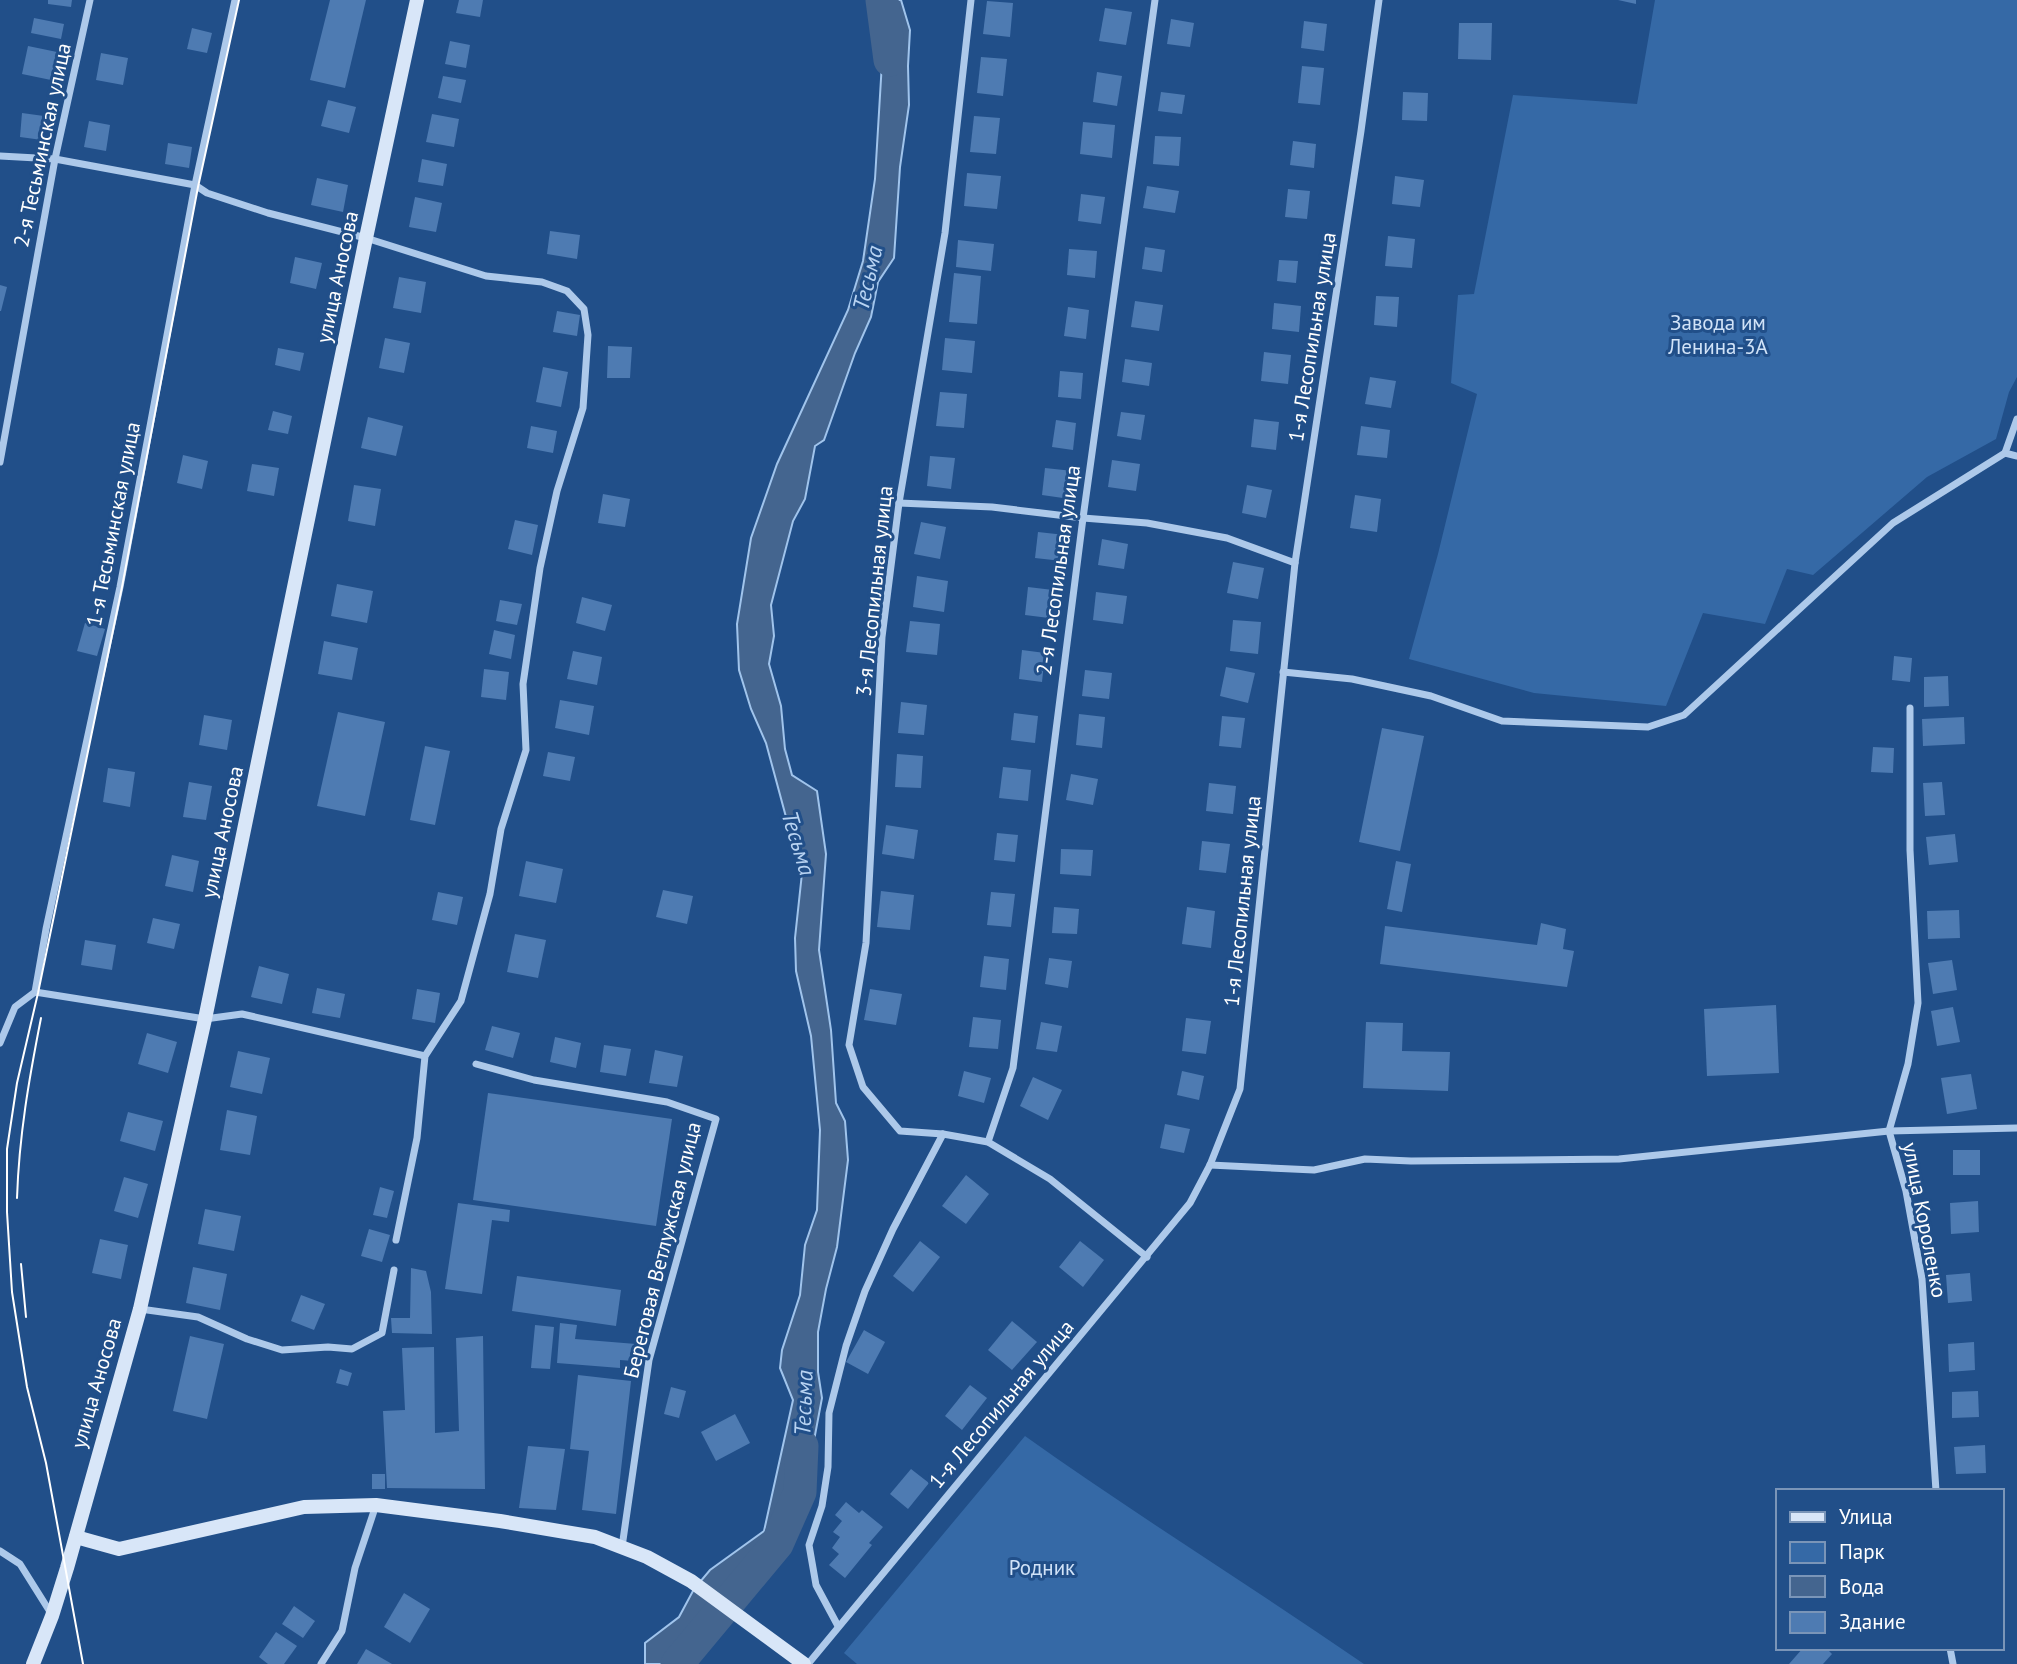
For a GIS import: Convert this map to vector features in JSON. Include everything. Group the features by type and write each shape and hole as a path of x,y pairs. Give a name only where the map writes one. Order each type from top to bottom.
{"main road":[{"name":"улица Аносова","path":"33,1664 52,1616 76,1537 140,1309 205,1019 417,0"},
{"path":"76,1537 119,1549 304,1507 376,1505 595,1537 647,1557 691,1581 806,1664"}],"street":[{"name":"2-я Тесьминская улица","path":"0,462 54,159 90,0"},
{"name":"1-я Тесьминская улица","path":"35,992 46,929 120,587 195,185 235,0"},
{"name":"3-я Лесопильная улица","path":"971,0 945,233 900,503 882,637 866,943 849,1045 863,1087 900,1131 943,1134 988,1142"},
{"name":"2-я Лесопильная улица","path":"988,1142 1013,1068 1083,518 1155,0"},
{"name":"1-я Лесопильная улица","path":"806,1664 1190,1203 1210,1165 1240,1090 1295,563 1379,0"},
{"path":"0,156 54,159 195,185 208,193 268,213 366,238 486,276 542,282 567,290 584,309 588,335 583,408 557,491 540,568 523,684 526,750 501,829 491,894 461,1001 425,1056 417,1138 396,1240"},
{"path":"1283,672 1352,679 1431,696 1502,721 1648,727 1684,715 1893,523 2005,453 2017,419"},
{"path":"2005,453 2017,456"},
{"path":"900,503 992,507 1147,523 1227,538 1295,563"},
{"name":"улица Короленко","path":"1910,709 1910,850 1919,1003 1908,1064 1889,1131 1906,1191 1922,1279 1936,1489"},
{"path":"0,1043 15,1007 35,992 205,1019 242,1014 425,1056"},
{"name":"Береговая Ветлужская улица","path":"476,1065 534,1080 667,1102 716,1119 649,1360 622,1548"},
{"path":"1210,1165 1314,1170 1365,1159 1619,1159 1889,1131 2017,1128"},
{"path":"838,1626 816,1585 810,1545 822,1506 828,1467 829,1413 846,1346 865,1291 892,1229 943,1134"},
{"path":"988,1142 1050,1179 1147,1257"},
{"path":"140,1309 198,1317 247,1339 282,1350 328,1347 352,1349 382,1333 394,1269"},
{"path":"321,1664 342,1631 355,1568 376,1505"},
{"path":"0,1551 20,1564 52,1616"}],"green space":[{"name":"Завода им Ленина-3А","path":"1655,0 2017,0 2017,377 2009,392 1996,439 1927,477 1813,575 1787,569 1765,624 1703,613 1666,706 1534,693 1409,659 1477,394 1451,383 1458,295 1474,294 1513,95 1637,104"},
{"name":"Родник","path":"1025,1436 1364,1664 857,1664 844,1653"}],"water":[{"path":"880,0 901,0 910,30 909,105 900,167 894,258 878,282 871,317 824,440 815,446 805,499 793,521 771,605 774,636 769,664 781,706 785,749 792,775 817,791 826,854 819,950 831,1030 836,1103 845,1121 848,1160 837,1247 818,1332 818,1372 822,1398 812,1451 814,1472 799,1493 792,1520 760,1562 742,1580 699,1644 679,1664 645,1664 645,1643 679,1617 694,1589 710,1570 764,1531 793,1400 780,1368 782,1350 800,1295 805,1245 817,1210 820,1130 811,1036 796,971 795,938 802,873 797,842 789,828 766,743 751,709 739,670 737,624 751,538 777,464 848,310 863,261 875,179 885,12"}],"building":[{"path":"48,0 72,0 71,7 48,4"},
{"path":"330,0 366,0 345,88 310,80"},
{"path":"459,0 483,0 480,17 456,13"},
{"path":"1618,0 1636,0 1636,4"},
{"path":"987,1 1013,3 1010,37 983,34"},
{"path":"1105,8 1132,12 1126,45 1099,41"},
{"path":"34,18 64,24 61,39 31,33"},
{"path":"1171,19 1194,23 1190,47 1167,44"},
{"path":"1304,21 1327,24 1324,51 1301,48"},
{"path":"1459,23 1492,23 1491,60 1458,59"},
{"path":"192,28 212,33 207,53 187,49"},
{"path":"450,41 470,45 466,68 445,64"},
{"path":"28,46 57,52 51,80 22,74"},
{"path":"101,53 128,58 123,85 96,80"},
{"path":"981,57 1007,59 1003,96 977,93"},
{"path":"1302,66 1324,68 1320,105 1298,103"},
{"path":"1097,72 1122,76 1117,106 1093,102"},
{"path":"443,76 466,80 461,103 438,98"},
{"path":"1161,92 1185,95 1182,114 1158,111"},
{"path":"1403,92 1428,93 1427,121 1402,120"},
{"path":"328,100 356,107 349,133 321,126"},
{"path":"22,113 44,116 42,140 20,137"},
{"path":"432,114 459,119 454,147 426,142"},
{"path":"974,116 1000,118 996,154 970,152"},
{"path":"89,121 110,125 106,151 84,147"},
{"path":"1083,122 1115,125 1112,158 1080,154"},
{"path":"1155,136 1181,137 1179,166 1153,164"},
{"path":"1293,141 1316,144 1314,168 1290,165"},
{"path":"168,143 192,147 189,168 165,164"},
{"path":"422,159 447,164 443,186 418,182"},
{"path":"967,173 1001,176 997,209 964,206"},
{"path":"1395,176 1424,180 1420,207 1392,204"},
{"path":"317,178 348,185 343,212 311,205"},
{"path":"1147,186 1179,191 1175,213 1143,208"},
{"path":"1288,189 1310,191 1307,219 1285,217"},
{"path":"1081,194 1105,197 1101,224 1078,221"},
{"path":"415,197 442,203 436,232 409,227"},
{"path":"550,231 580,235 577,259 547,254"},
{"path":"1388,236 1415,239 1412,268 1385,266"},
{"path":"958,240 994,244 991,271 956,267"},
{"path":"1145,247 1165,250 1162,272 1142,269"},
{"path":"1069,249 1097,251 1095,278 1067,275"},
{"path":"295,257 322,263 316,289 290,283"},
{"path":"1279,260 1298,261 1296,283 1277,281"},
{"path":"954,273 981,276 977,324 949,322"},
{"path":"399,277 426,282 421,313 393,308"},
{"path":"0,285 7,287 1,311 0,311"},
{"path":"1376,296 1399,297 1397,327 1374,325"},
{"path":"1135,301 1163,305 1159,331 1131,327"},
{"path":"1274,303 1301,306 1299,332 1272,329"},
{"path":"1068,307 1089,310 1086,339 1064,336"},
{"path":"557,311 580,315 577,336 553,332"},
{"path":"385,338 410,343 404,373 379,368"},
{"path":"945,338 975,341 972,373 942,370"},
{"path":"608,346 632,347 630,378 607,378"},
{"path":"278,348 304,353 300,371 275,365"},
{"path":"1264,352 1291,355 1288,384 1261,381"},
{"path":"1125,359 1152,363 1149,386 1122,382"},
{"path":"543,367 568,372 561,407 536,402"},
{"path":"1060,371 1083,373 1081,399 1058,397"},
{"path":"1370,377 1396,381 1391,408 1365,404"},
{"path":"940,392 967,394 964,428 936,426"},
{"path":"273,411 292,416 288,434 268,430"},
{"path":"1121,412 1145,415 1141,440 1117,436"},
{"path":"368,417 403,426 396,456 361,448"},
{"path":"1254,419 1279,422 1276,450 1251,447"},
{"path":"1056,420 1076,423 1073,450 1052,447"},
{"path":"531,426 557,431 553,453 527,448"},
{"path":"1361,426 1390,430 1387,458 1357,455"},
{"path":"183,455 208,461 202,489 177,483"},
{"path":"930,456 955,458 951,489 927,486"},
{"path":"1112,460 1140,464 1136,491 1108,487"},
{"path":"252,464 279,468 274,496 247,491"},
{"path":"1045,468 1073,471 1070,499 1042,495"},
{"path":"354,485 381,489 375,526 348,521"},
{"path":"1247,485 1272,490 1266,518 1242,513"},
{"path":"603,494 630,499 625,527 598,523"},
{"path":"1355,495 1381,499 1377,532 1350,528"},
{"path":"515,520 538,525 532,555 508,549"},
{"path":"921,522 946,527 940,559 914,554"},
{"path":"1038,532 1065,535 1062,561 1035,558"},
{"path":"1102,539 1128,544 1124,569 1098,565"},
{"path":"1233,562 1264,568 1258,599 1227,593"},
{"path":"917,576 948,581 944,612 913,607"},
{"path":"337,584 373,591 367,623 331,616"},
{"path":"1028,587 1053,590 1049,618 1025,615"},
{"path":"1096,592 1127,596 1123,624 1093,620"},
{"path":"582,597 612,605 605,631 576,623"},
{"path":"500,600 522,604 517,625 496,621"},
{"path":"1233,620 1261,622 1258,654 1230,651"},
{"path":"910,621 940,624 937,655 906,652"},
{"path":"85,623 105,629 97,656 77,651"},
{"path":"494,630 515,635 511,659 489,654"},
{"path":"324,641 358,648 352,680 318,674"},
{"path":"1022,650 1045,653 1042,682 1019,679"},
{"path":"573,651 602,657 597,685 567,679"},
{"path":"1894,656 1912,658 1910,682 1892,680"},
{"path":"1226,667 1255,673 1248,703 1220,696"},
{"path":"484,669 509,672 506,700 481,697"},
{"path":"1085,670 1112,673 1109,699 1082,696"},
{"path":"1948,676 1949,706 1924,707 1924,677"},
{"path":"560,700 594,706 589,735 555,728"},
{"path":"901,702 927,705 924,735 898,733"},
{"path":"338,712 385,722 365,816 317,806"},
{"path":"1014,713 1038,716 1035,743 1011,740"},
{"path":"1079,714 1105,717 1102,748 1076,745"},
{"path":"204,715 232,720 227,750 199,745"},
{"path":"1222,716 1245,718 1241,748 1219,746"},
{"path":"1964,717 1965,744 1923,746 1922,719"},
{"path":"1382,728 1424,736 1400,851 1359,842"},
{"path":"425,746 450,751 435,825 410,820"},
{"path":"1873,747 1894,748 1893,773 1871,772"},
{"path":"548,752 575,757 570,781 543,776"},
{"path":"897,754 923,756 921,788 895,787"},
{"path":"1003,767 1031,770 1028,801 999,798"},
{"path":"108,768 135,772 130,807 103,802"},
{"path":"1071,774 1098,779 1093,805 1066,800"},
{"path":"189,782 212,786 206,820 183,817"},
{"path":"1942,782 1945,815 1925,816 1923,783"},
{"path":"1209,783 1236,786 1233,814 1206,811"},
{"path":"886,825 918,830 914,859 882,854"},
{"path":"997,833 1018,835 1015,862 994,860"},
{"path":"1955,834 1958,862 1929,865 1926,837"},
{"path":"1202,841 1230,844 1226,873 1199,870"},
{"path":"1061,849 1093,850 1091,876 1060,874"},
{"path":"172,855 199,861 193,892 165,886"},
{"path":"526,861 563,869 556,903 519,896"},
{"path":"1396,861 1411,864 1402,912 1387,909"},
{"path":"663,890 693,896 687,924 656,917"},
{"path":"881,891 914,895 910,930 877,927"},
{"path":"438,892 463,897 457,925 432,920"},
{"path":"991,892 1015,894 1011,927 987,925"},
{"path":"1054,907 1079,909 1077,934 1052,933"},
{"path":"1187,907 1215,911 1211,948 1182,944"},
{"path":"1959,910 1960,938 1928,939 1927,911"},
{"path":"153,918 180,924 174,949 147,943"},
{"path":"1541,923 1566,929 1563,949 1574,951 1567,987 1380,964 1385,926 1537,945"},
{"path":"515,934 546,940 538,978 507,972"},
{"path":"85,940 116,945 112,970 81,965"},
{"path":"984,956 1009,959 1006,990 980,987"},
{"path":"1049,958 1072,961 1068,988 1045,984"},
{"path":"1952,960 1957,990 1933,994 1928,963"},
{"path":"259,966 289,974 282,1004 251,997"},
{"path":"317,988 345,994 340,1018 312,1013"},
{"path":"417,989 440,993 435,1023 412,1019"},
{"path":"870,989 902,994 896,1025 864,1020"},
{"path":"1776,1005 1779,1073 1707,1076 1704,1009"},
{"path":"1953,1007 1960,1042 1937,1046 1931,1011"},
{"path":"973,1017 1001,1020 998,1049 969,1047"},
{"path":"1186,1018 1211,1021 1206,1054 1182,1051"},
{"path":"1041,1022 1062,1026 1057,1052 1036,1049"},
{"path":"1366,1022 1403,1023 1402,1051 1450,1052 1448,1091 1363,1088"},
{"path":"492,1026 520,1033 513,1058 485,1050"},
{"path":"147,1033 177,1042 168,1073 138,1064"},
{"path":"555,1037 581,1043 576,1068 550,1062"},
{"path":"604,1045 631,1049 626,1076 600,1072"},
{"path":"655,1050 683,1056 677,1087 649,1083"},
{"path":"238,1051 270,1058 262,1094 230,1087"},
{"path":"964,1071 991,1078 984,1103 958,1096"},
{"path":"1182,1071 1204,1076 1199,1100 1177,1095"},
{"path":"1971,1074 1977,1109 1947,1114 1941,1078"},
{"path":"1033,1077 1062,1090 1048,1120 1020,1106"},
{"path":"488,1093 672,1119 656,1226 473,1200"},
{"path":"227,1110 257,1116 250,1155 220,1150"},
{"path":"128,1112 163,1121 155,1151 120,1141"},
{"path":"1165,1124 1190,1129 1184,1153 1160,1148"},
{"path":"1953,1150 1980,1150 1980,1175 1953,1175"},
{"path":"966,1175 989,1194 966,1224 942,1206"},
{"path":"124,1177 148,1184 138,1218 114,1211"},
{"path":"380,1187 394,1191 387,1218 373,1215"},
{"path":"1978,1201 1979,1232 1951,1234 1950,1203"},
{"path":"458,1203 510,1210 509,1222 492,1220 482,1294 445,1289"},
{"path":"205,1209 241,1216 234,1251 198,1244"},
{"path":"369,1229 390,1235 382,1262 361,1256"},
{"path":"100,1239 128,1245 121,1279 92,1273"},
{"path":"920,1241 940,1257 913,1292 893,1276"},
{"path":"1080,1241 1104,1260 1083,1287 1059,1267"},
{"path":"193,1267 227,1274 220,1310 186,1303"},
{"path":"411,1268 426,1271 431,1292 432,1334 392,1333 391,1318 410,1318"},
{"path":"1970,1273 1972,1301 1948,1303 1946,1275"},
{"path":"517,1276 621,1290 616,1326 512,1311"},
{"path":"301,1295 325,1304 314,1330 291,1321"},
{"path":"1012,1321 1037,1342 1012,1370 988,1350"},
{"path":"560,1323 577,1325 575,1339 636,1344 634,1361 620,1360 620,1368 557,1363"},
{"path":"535,1325 554,1327 550,1369 531,1368"},
{"path":"864,1330 885,1342 868,1374 846,1362"},
{"path":"190,1336 224,1344 207,1419 173,1411"},
{"path":"483,1336 485,1489 387,1488 383,1411 405,1410 402,1348 434,1347 435,1433 459,1431 456,1338"},
{"path":"1974,1342 1975,1370 1949,1372 1948,1344"},
{"path":"340,1369 352,1373 348,1386 336,1383"},
{"path":"578,1375 631,1381 616,1514 582,1510 589,1451 570,1449"},
{"path":"970,1385 987,1398 962,1430 945,1416"},
{"path":"671,1387 686,1391 679,1418 664,1414"},
{"path":"1978,1391 1979,1417 1952,1418 1952,1392"},
{"path":"735,1414 750,1443 716,1461 701,1432"},
{"path":"1985,1445 1986,1473 1956,1474 1954,1447"},
{"path":"528,1446 565,1449 556,1510 519,1508"},
{"path":"911,1469 929,1483 908,1509 890,1494"},
{"path":"372,1474 385,1474 385,1489 372,1489"},
{"path":"846,1502 859,1513 862,1510 883,1527 845,1578 829,1565 839,1554 832,1548 840,1537 833,1532 842,1521 835,1515"},
{"path":"404,1593 430,1609 410,1643 384,1627"},
{"path":"294,1606 315,1621 303,1638 282,1624"},
{"path":"276,1632 297,1646 284,1664 268,1664 259,1657"},
{"path":"366,1649 392,1664 357,1664"},
{"path":"1801,1650 1828,1650 1832,1654 1823,1664 1789,1664"}],"waterway":[{"name":"Тесьма","path":"882,0 890,60"},
{"name":"Тесьма","path":"677,1664 777,1544 800,1492 802,1446"}],"tram line":[{"path":"83,1664 46,1463 27,1387 12,1292 7,1212 7,1149 17,1083 122,587 198,187 239,0"},
{"path":"17,1198 25,1108 41,1018"},
{"path":"21,1264 26,1317"}]}
